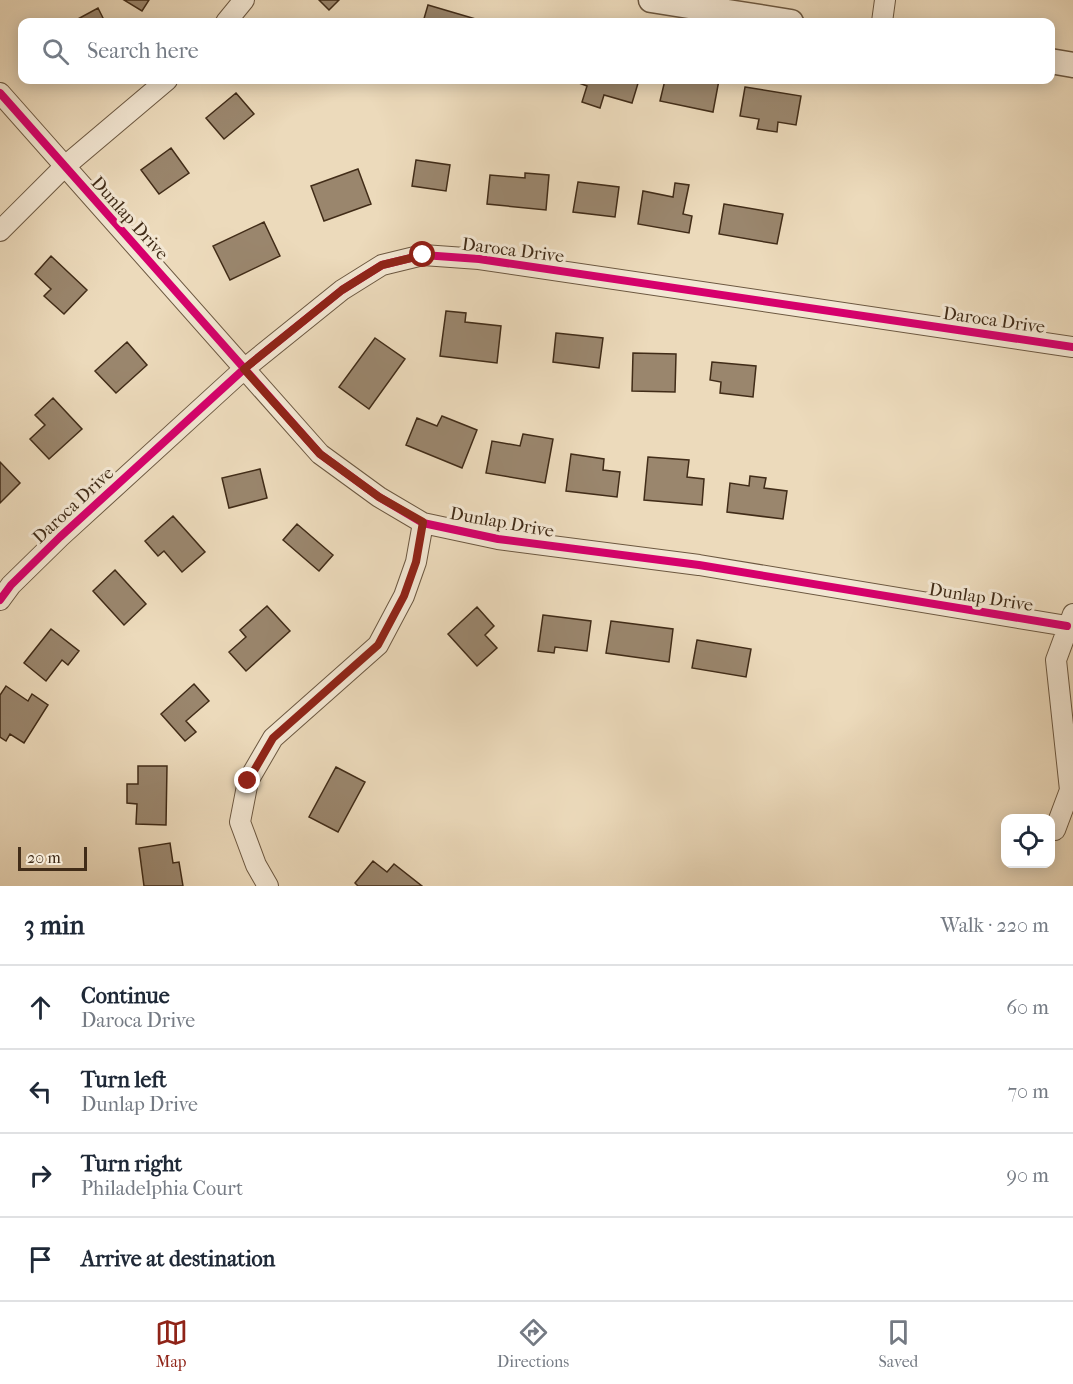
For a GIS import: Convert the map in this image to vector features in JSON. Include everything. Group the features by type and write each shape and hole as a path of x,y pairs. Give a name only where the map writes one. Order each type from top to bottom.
{"street":[{"path":"229,18 244,0"},
{"path":"651,0 766,18"},
{"path":"883,18 885,0"},
{"path":"1055,62 1073,65"},
{"path":"0,231 64,167 162,84"},
{"name":"Dunlap Drive","path":"0,93 320,454 379,497 423,522 498,539 699,565 1070,620"},
{"name":"Daroca Drive","path":"0,600 11,585 60,537 244,369 342,290 382,265 423,255 479,259 1073,347"},
{"path":"268,886 256,865 240,822 248,781 273,738 378,645 404,596 416,562 423,522"},
{"path":"1055,830 1070,790 1056,660 1070,620"}],"building":[{"path":"124,0 149,0 142,11"},
{"path":"319,0 339,0 329,10"},
{"path":"428,5 472,18 424,18"},
{"path":"98,8 103,18 80,18"},
{"path":"582,84 638,84 632,103 604,95 600,108 582,102 587,86"},
{"path":"664,84 718,84 713,112 660,101"},
{"path":"745,87 801,96 796,125 778,122 777,132 757,129 759,119 740,116"},
{"path":"236,93 254,114 224,139 206,118"},
{"path":"171,148 189,173 159,194 141,170"},
{"path":"416,160 450,165 446,191 412,186"},
{"path":"358,169 371,204 324,221 311,186"},
{"path":"525,173 549,175 546,210 487,204 490,175 525,178"},
{"path":"578,182 619,187 615,217 573,212"},
{"path":"675,183 689,185 683,214 692,216 689,233 638,224 643,191 673,197"},
{"path":"724,204 783,214 777,244 719,234"},
{"path":"264,222 280,256 230,280 213,246"},
{"path":"51,256 87,290 64,314 44,296 51,289 35,274"},
{"path":"446,311 466,313 465,322 501,326 497,363 440,356"},
{"path":"556,333 603,338 599,368 553,362"},
{"path":"375,338 405,359 369,409 339,387"},
{"path":"127,342 147,365 116,393 95,371"},
{"path":"633,353 676,354 675,392 632,391"},
{"path":"712,362 756,366 753,397 720,393 721,382 710,380"},
{"path":"53,398 82,429 49,459 30,439 45,425 35,415"},
{"path":"442,416 477,430 462,468 406,445 417,418 437,426"},
{"path":"523,434 553,439 545,483 486,473 492,441 520,446"},
{"path":"571,454 604,459 603,470 620,472 617,497 566,491"},
{"path":"648,457 689,460 687,477 704,479 702,505 644,500"},
{"path":"0,462 20,483 0,503"},
{"path":"260,469 267,498 229,508 222,478"},
{"path":"750,476 766,478 764,488 787,491 783,519 727,512 730,483 749,486"},
{"path":"173,516 205,552 182,572 164,551 158,556 145,541"},
{"path":"297,524 333,555 319,571 283,540"},
{"path":"115,570 146,604 124,625 93,591"},
{"path":"267,606 290,631 246,671 229,652 246,637 240,630"},
{"path":"477,607 494,626 485,635 497,648 477,666 448,634"},
{"path":"543,615 591,621 587,651 555,647 554,653 538,651"},
{"path":"611,621 673,629 669,662 606,653"},
{"path":"51,629 79,651 68,665 62,660 46,681 24,663"},
{"path":"697,640 751,649 746,677 692,668"},
{"path":"194,684 209,701 186,721 196,732 185,741 161,714"},
{"path":"6,686 28,701 32,694 48,705 24,743 10,734 6,741 0,737 0,695"},
{"path":"138,766 167,766 166,825 136,824 137,804 127,803 127,784 138,784"},
{"path":"336,767 365,782 338,832 309,817"},
{"path":"170,843 173,863 179,862 183,886 144,886 139,848"},
{"path":"373,861 387,872 394,864 422,886 358,886 355,883"}],"cycle path":[{"path":"0,93 320,454 379,497 423,523 498,539 699,565 1067,626"},
{"path":"0,600 11,585 60,537 244,369 342,290 382,265 423,255 479,259 1073,347"}],"route":[{"path":"248,781 273,738 378,645 404,596 416,562 423,522 379,497 320,454 244,369 342,290 382,265 423,255"}]}
